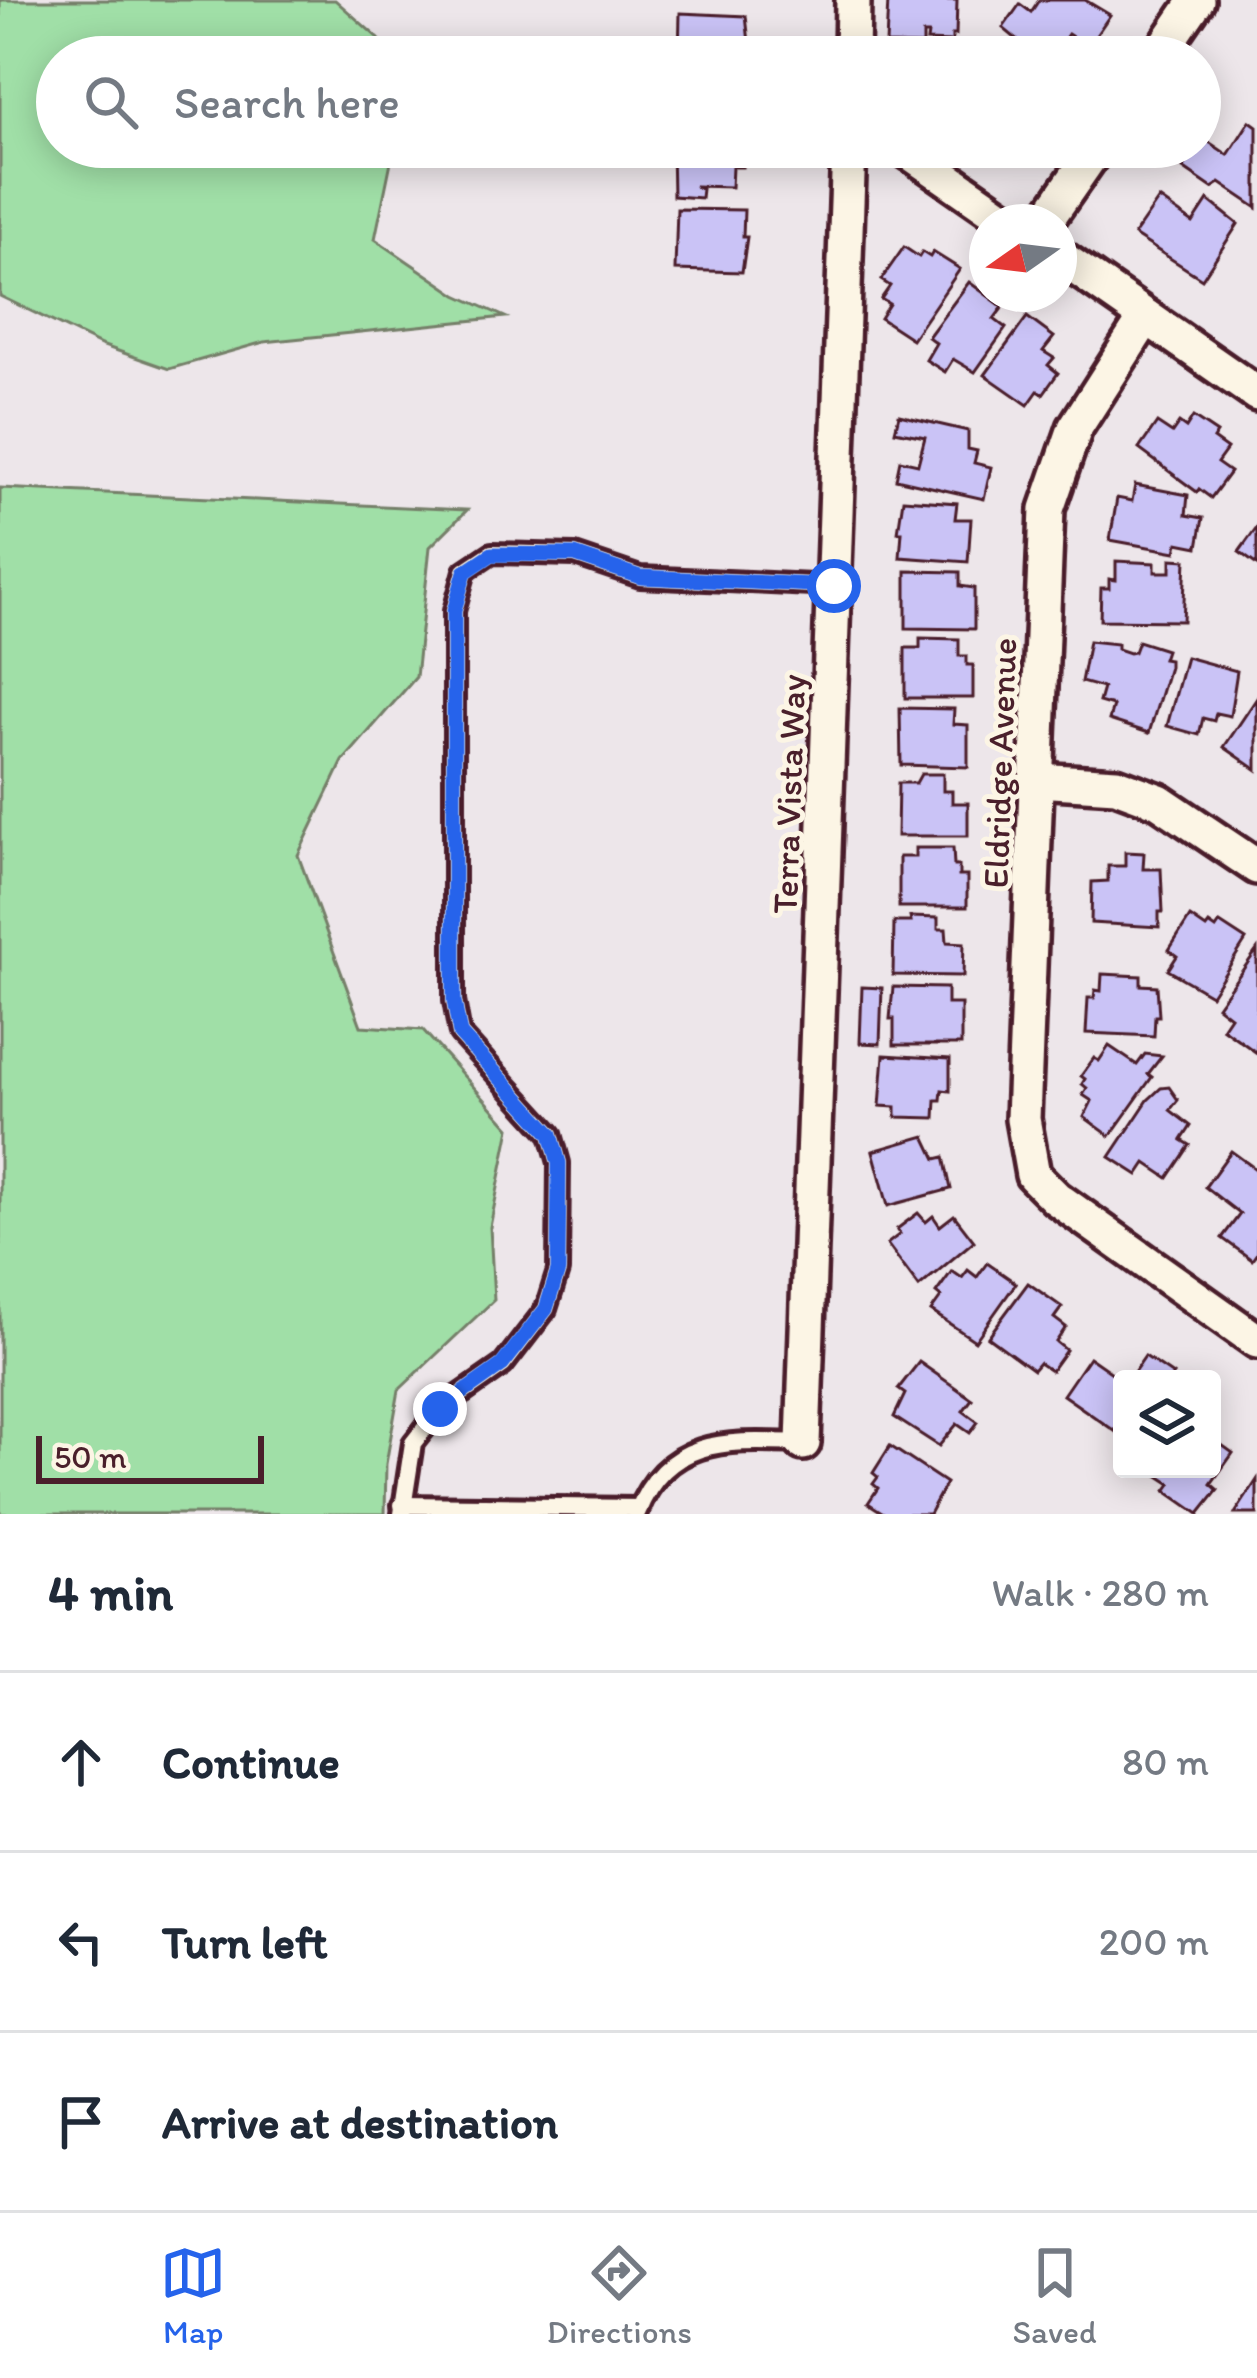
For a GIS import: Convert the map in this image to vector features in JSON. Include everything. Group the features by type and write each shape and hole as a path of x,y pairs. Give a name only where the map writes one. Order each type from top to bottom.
{"street":[{"path":"852,36 853,0"},
{"path":"1172,36 1197,0"},
{"name":"Terra Vista Way","path":"803,1443 848,168"},
{"path":"932,168 984,204"},
{"path":"1057,204 1082,168"},
{"path":"1077,269 1257,394"},
{"name":"Eldridge Avenue","path":"1146,317 1075,428 1047,509 1024,1119 1033,1175 1078,1217 1257,1341"},
{"path":"1037,780 1116,785 1159,801 1257,867"}],"lane":[{"path":"803,1443 721,1441 680,1459 650,1484 638,1511 402,1509 413,1443 440,1409 502,1365 546,1309 558,1271 559,1163 551,1134 460,1034 454,1001 454,611 465,572 492,554 575,555 640,577 834,586"}],"green space":[{"path":"0,0 335,0 376,36 36,36 36,168 390,168 375,239 457,295 505,317 264,342 169,369 101,345 0,296"},
{"path":"0,488 467,510 430,547 416,677 343,761 298,855 361,1026 423,1030 510,1128 490,1227 494,1300 399,1390 386,1464 385,1514 0,1514"}],"building":[{"path":"888,0 957,0 956,35 886,36"},
{"path":"1039,0 1085,0 1110,15 1096,36 1013,36 1003,28 1020,4 1031,12"},
{"path":"680,13 746,16 748,36 679,36"},
{"path":"1250,121 1257,126 1257,208 1220,183 1212,188 1183,168 1221,168 1221,150 1228,155"},
{"path":"672,168 732,168 731,187 695,186 702,189 701,198 673,196"},
{"path":"1159,199 1193,223 1208,200 1238,224 1202,279 1134,235"},
{"path":"677,209 744,210 743,237 747,237 742,272 675,270"},
{"path":"904,247 919,257 922,252 930,257 933,252 960,269 912,339 880,318 889,304 881,299 890,286 881,280"},
{"path":"969,282 969,312 999,312 994,319 1006,328 975,372 953,359 945,372 926,360 936,343 928,337"},
{"path":"1027,317 1054,337 1043,351 1054,358 1048,365 1058,373 1028,405 985,375"},
{"path":"899,415 968,431 968,449 977,451 974,463 991,467 984,499 896,479 900,460 918,464 925,437 895,431"},
{"path":"1193,417 1217,433 1213,439 1227,449 1217,463 1230,472 1211,498 1139,449 1157,423 1172,433 1179,423 1186,428"},
{"path":"1135,485 1188,495 1186,515 1203,518 1198,547 1178,543 1176,552 1110,540 1117,498 1132,501"},
{"path":"903,499 957,503 955,519 971,519 968,562 900,557"},
{"path":"1257,527 1257,565 1239,552"},
{"path":"1171,559 1186,560 1183,621 1100,620 1101,588 1109,588 1109,579 1116,580 1116,561 1155,563 1155,572 1171,572"},
{"path":"906,571 960,572 960,586 974,588 974,629 906,628"},
{"path":"920,638 959,639 959,656 967,656 967,665 973,665 973,698 905,698 905,648 920,648"},
{"path":"1089,641 1117,644 1117,649 1129,653 1138,641 1166,650 1163,659 1169,660 1169,667 1149,733 1109,720 1113,706 1099,702 1103,688 1081,682"},
{"path":"1186,657 1237,671 1230,716 1216,713 1214,721 1203,718 1199,735 1167,726"},
{"path":"1257,698 1257,770 1224,747"},
{"path":"900,708 954,709 953,724 968,725 968,767 901,765"},
{"path":"921,774 943,774 943,791 952,791 952,803 968,803 968,836 897,836 898,783 916,783"},
{"path":"915,848 953,848 959,876 967,876 967,907 899,907 899,857 915,857"},
{"path":"1125,852 1144,853 1143,869 1161,869 1159,927 1091,923 1092,882 1108,881 1108,866 1125,866"},
{"path":"910,917 938,918 938,929 946,929 947,942 964,943 963,976 893,975 894,922 911,922"},
{"path":"1190,917 1206,928 1209,924 1216,929 1220,923 1246,940 1211,995 1168,970 1177,956 1169,950"},
{"path":"1257,950 1257,1053 1222,1028 1230,1016 1217,1006"},
{"path":"1102,974 1141,976 1141,985 1157,986 1159,1016 1155,1016 1154,1036 1086,1033 1088,998 1094,998 1095,990 1101,991"},
{"path":"862,987 882,988 880,1044 860,1043"},
{"path":"893,987 947,988 947,1004 961,1004 961,1045 894,1045"},
{"path":"1109,1046 1137,1065 1145,1054 1162,1056 1110,1136 1084,1117 1092,1101 1083,1095 1087,1088 1081,1076"},
{"path":"884,1055 950,1059 950,1091 942,1090 941,1100 936,1100 935,1118 896,1117 896,1107 880,1106"},
{"path":"1169,1087 1178,1100 1170,1110 1191,1126 1182,1140 1190,1145 1168,1178 1146,1163 1138,1175 1110,1157 1148,1100"},
{"path":"925,1136 936,1159 944,1157 951,1189 888,1206 873,1151"},
{"path":"1231,1151 1257,1170 1257,1253 1252,1260 1222,1238 1240,1214 1205,1187"},
{"path":"918,1213 926,1222 933,1216 940,1226 954,1215 974,1241 919,1287 887,1244"},
{"path":"987,1263 1016,1283 975,1341 931,1311 941,1297 936,1293 952,1271 962,1278 968,1270 977,1277"},
{"path":"1028,1283 1062,1307 1054,1318 1066,1327 1056,1342 1066,1350 1051,1371 1039,1363 1033,1370 988,1337"},
{"path":"1145,1356 1166,1370 1135,1370"},
{"path":"1089,1357 1113,1374 1113,1430 1063,1395"},
{"path":"919,1362 972,1399 963,1411 978,1422 970,1433 957,1424 939,1446 894,1417 905,1394 898,1389"},
{"path":"1221,1444 1233,1453 1221,1470"},
{"path":"890,1446 946,1483 929,1514 885,1514 868,1503 878,1488 873,1473"},
{"path":"1162,1478 1215,1478 1211,1484 1218,1490 1199,1514 1166,1491 1171,1484"},
{"path":"1257,1480 1257,1514 1235,1514 1236,1512"}],"route":[{"path":"440,1409 502,1365 546,1309 558,1271 559,1163 551,1134 460,1034 454,1001 454,611 465,572 492,554 575,555 640,577 834,586"}]}
